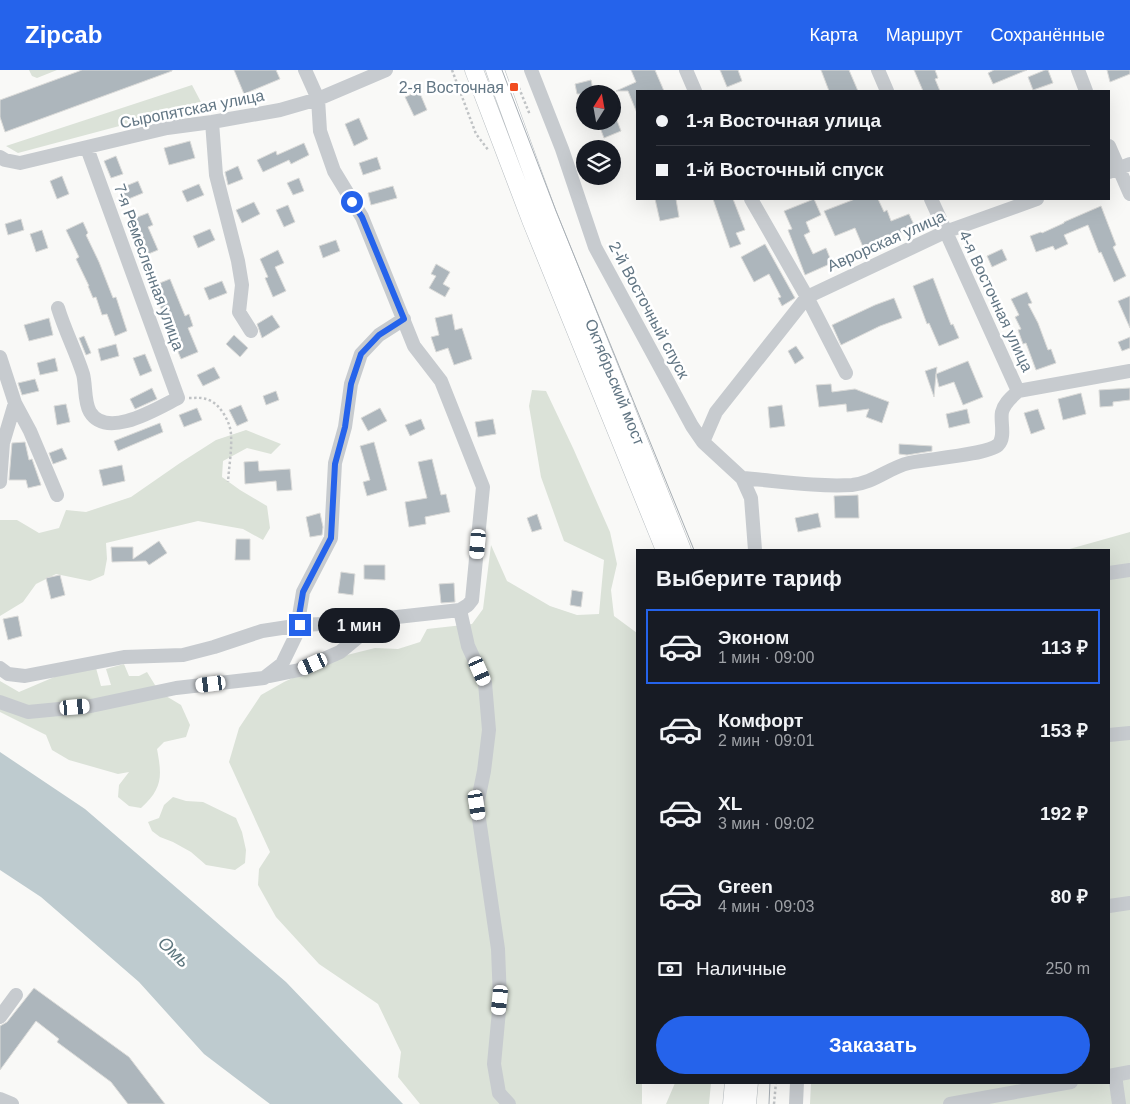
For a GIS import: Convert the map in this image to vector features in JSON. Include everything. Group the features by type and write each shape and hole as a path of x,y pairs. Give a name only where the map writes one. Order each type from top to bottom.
{"main road":[{"path":"474,70 539,216"},
{"path":"495,70 539,216"},
{"name":"Октябрьский мост","path":"539,216 665,549"},
{"name":"Октябрьский мост","path":"539,216 682,549"},
{"path":"732,1104 734,1084"},
{"path":"747,1104 749,1084"}],"street":[{"path":"0,668 8,674 25,676 124,657 183,655 262,631 300,625 460,610 472,600 483,487 441,381 414,346 362,217 334,171 320,131 318,98 305,70"},
{"name":"Сыропятская улица","path":"0,157 20,163 167,128 280,110 318,98 386,70"},
{"name":"2-й Восточный спуск","path":"531,70 562,149 595,247 692,426 703,442 742,478 752,498 755,549"},
{"path":"686,70 695,90"},
{"path":"878,70 887,90"},
{"path":"1078,70 1086,90"},
{"path":"212,122 216,175 238,261 242,285 239,312 251,330"},
{"name":"7-я Ремесленная улица","path":"87,148 178,398"},
{"path":"1110,148 1130,194"},
{"path":"752,200 807,297 846,373"},
{"name":"4-я Восточная улица","path":"931,200 1018,391"},
{"name":"Аврорская улица","path":"807,297 945,232 1034,200"},
{"path":"703,442 716,412 807,297"},
{"path":"58,308 84,375 89,411 97,419 106,422 132,421 178,398"},
{"path":"264,678 282,664 300,625 299,616 303,592 331,538 335,464 345,427 351,384 361,354 379,335 404,319"},
{"path":"0,357 15,403 30,431 57,495"},
{"path":"742,478 825,485 870,482 886,472 907,464 975,453 997,446 1002,439 1002,411 1008,400 1018,391 1130,371"},
{"path":"0,482 3,442 15,403"},
{"path":"1110,573 1130,570"},
{"path":"460,610 468,646 485,683 489,730 484,772 477,805 498,949 500,1000 494,1064 499,1093 509,1104"},
{"path":"0,702 28,712 91,706 176,688 264,678 299,670 340,652 380,619"},
{"path":"1110,735 1130,732"},
{"path":"1110,906 1130,903"},
{"path":"0,1017 16,995"},
{"path":"1119,1104 1112,1075 1130,1072"},
{"path":"796,1104 797,1084"},
{"path":"950,1104 1060,1084"},
{"path":"0,1099 12,1104"}],"path":[{"path":"517,83 530,115"},
{"path":"178,398 210,400 218,407 225,418 231,433 228,482"},
{"path":"774,1104 776,1084"}],"shaded area":[{"path":"29,70 57,70 37,78 32,76"},
{"path":"192,85 202,104 18,153 6,146"},
{"path":"532,390 546,391 610,532 617,564 611,590 614,616 636,632 636,1084 642,1084 642,1104 420,1104 398,1077 401,1052 378,1004 319,964 276,917 258,885 259,869 270,852 229,762 239,728 261,695 335,658 375,648 398,649 420,642 427,629 472,624 483,609 491,545 507,581 550,606 577,615 599,614 604,560 564,541 541,477 529,406"},
{"path":"246,430 281,444 271,454 247,448 223,461 222,477 267,506 270,528 263,540 243,529 198,521 106,543 107,559 104,575 90,581 56,574 36,584 23,602 0,616 0,520 17,520 39,533 59,528 66,510 86,512 131,497 216,440"},
{"path":"1130,532 1130,1104 810,1104 811,1084 1110,1084 1110,549 1070,549"},
{"path":"124,664 129,676 139,676 147,672 155,685 166,696 181,705 190,725 186,737 164,742 157,749 160,767 159,781 153,794 141,808 129,806 118,797 119,785 129,772 118,774 69,760 52,750 46,735 0,712 0,681 19,692 59,675 96,668 101,686 111,685 106,669"},
{"path":"173,797 186,801 203,802 236,818 242,832 246,850 245,863 235,870 206,865 191,852 152,831 148,822 159,818 164,805"},
{"path":"675,1084 711,1084 709,1104 666,1104"}],"water":[{"name":"Омь","path":"0,752 85,809 286,982 403,1104 270,1104 204,1054 139,982 41,897 0,870"}],"building":[{"path":"82,70 172,71 5,132 0,117 0,100"},
{"path":"234,70 276,70 280,79 244,94"},
{"path":"631,70 655,70 664,90 636,90 636,111 628,91 621,91 621,89 636,82"},
{"path":"720,70 738,70 742,81 727,87"},
{"path":"821,70 849,70 858,90 829,90"},
{"path":"914,70 935,70 938,78 935,79 940,90 923,90"},
{"path":"994,70 1027,70 993,84 988,73"},
{"path":"1048,70 1053,83 1033,90 1028,77"},
{"path":"1107,70 1130,70 1130,74 1110,82"},
{"path":"591,80 592,85 576,85 576,89 575,84"},
{"path":"419,91 427,110 414,116 405,97"},
{"path":"359,118 368,139 354,146 345,124"},
{"path":"601,130 621,130 621,131 604,138"},
{"path":"190,141 195,158 169,165 164,148"},
{"path":"304,143 309,155 291,164 289,160 263,172 257,160 276,151 277,155"},
{"path":"116,156 123,174 111,178 104,161"},
{"path":"377,157 381,169 363,175 359,163"},
{"path":"238,166 243,179 228,185 225,172"},
{"path":"62,176 69,194 57,199 50,181"},
{"path":"299,178 304,191 293,195 287,183"},
{"path":"138,181 143,193 126,200 121,188"},
{"path":"199,184 204,195 187,202 182,191"},
{"path":"393,186 397,198 371,205 368,193"},
{"path":"655,200 676,200 679,217 660,221"},
{"path":"713,200 733,200 745,230 736,233 741,244 730,248"},
{"path":"814,200 821,215 806,222 810,232 804,235 813,254 826,248 832,263 805,275 788,230 792,229 784,211"},
{"path":"852,200 878,200 884,212 887,210 891,221 909,214 915,227 863,247 855,228 835,236 824,211"},
{"path":"254,202 260,214 242,223 236,210"},
{"path":"288,205 295,222 284,227 276,210"},
{"path":"1101,206 1116,245 1113,247 1126,276 1114,282 1101,252 1099,253 1088,225 1064,235 1068,244 1055,250 1053,246 1036,252 1030,236 1042,233"},
{"path":"148,213 153,225 148,227 158,250 141,257 136,246 140,244 130,220"},
{"path":"21,219 24,230 8,235 5,224"},
{"path":"83,222 88,233 86,235 113,298 116,297 127,331 115,336 107,314 102,315 96,297 93,298 76,259 79,257 66,230"},
{"path":"210,229 215,240 198,248 193,236"},
{"path":"42,230 48,248 36,252 30,234"},
{"path":"336,240 340,251 323,258 319,246"},
{"path":"765,244 795,298 782,306 778,298 781,297 769,274 754,282 741,257"},
{"path":"1002,249 1007,260 992,267 987,256"},
{"path":"278,250 284,263 275,267 286,291 273,297 265,278 268,277 260,259"},
{"path":"436,264 450,272 443,284 450,288 445,297 429,288 436,276 431,274"},
{"path":"933,278 951,325 953,324 959,338 939,346 929,323 927,324 913,286"},
{"path":"170,279 185,316 189,314 193,326 188,328 198,352 181,359 176,347 181,345 168,314 164,316 152,286"},
{"path":"222,281 227,293 209,300 204,288"},
{"path":"1027,292 1032,303 1028,304 1038,323 1048,350 1051,349 1056,363 1036,370 1026,343 1023,344 1018,330 1021,329 1015,317 1019,315 1011,299"},
{"path":"1130,296 1130,328 1118,301"},
{"path":"894,298 902,318 880,326 841,345 832,325"},
{"path":"452,314 455,330 462,328 472,359 454,365 448,348 436,352 431,337 439,335 435,318"},
{"path":"272,315 280,327 262,338 257,324"},
{"path":"49,318 53,335 29,341 24,325"},
{"path":"234,335 248,348 240,357 226,344"},
{"path":"84,336 91,353 86,355 79,338"},
{"path":"1130,337 1130,348 1122,351 1118,342"},
{"path":"116,344 119,356 101,361 98,349"},
{"path":"796,346 804,358 795,364 788,351"},
{"path":"145,354 152,371 140,376 133,358"},
{"path":"55,358 58,371 40,375 37,363"},
{"path":"968,361 983,397 963,405 954,382 939,387 936,374"},
{"path":"214,367 220,378 203,386 197,375"},
{"path":"937,367 934,397 925,371"},
{"path":"35,379 39,391 22,395 18,383"},
{"path":"831,384 832,392 855,389 889,402 882,423 866,417 869,409 847,412 846,404 819,407 816,385"},
{"path":"152,388 157,399 135,409 130,399"},
{"path":"1130,388 1130,400 1113,402 1113,406 1100,407 1099,390"},
{"path":"276,391 279,400 266,405 263,396"},
{"path":"1081,393 1086,414 1063,420 1058,399"},
{"path":"66,404 70,422 57,425 54,406"},
{"path":"241,405 248,421 237,426 229,410"},
{"path":"782,405 785,426 770,428 768,407"},
{"path":"197,408 202,420 184,427 179,415"},
{"path":"380,408 387,421 368,431 361,418"},
{"path":"967,409 970,423 949,428 946,414"},
{"path":"1038,409 1045,429 1031,434 1024,413"},
{"path":"421,419 425,429 410,436 405,425"},
{"path":"493,419 496,434 478,437 475,422"},
{"path":"160,423 163,432 118,451 114,441"},
{"path":"25,442 29,460 32,459 41,485 28,488 26,480 9,480 12,443"},
{"path":"374,442 387,490 367,496 363,482 370,480 360,446"},
{"path":"899,444 932,446 932,451 907,455 899,454"},
{"path":"62,448 67,459 53,464 49,453"},
{"path":"432,459 441,495 446,494 450,512 425,517 426,524 409,527 405,502 427,498 418,462"},
{"path":"258,461 259,471 290,469 292,490 277,491 276,481 245,484 244,462"},
{"path":"122,465 125,481 103,486 99,470"},
{"path":"858,495 859,518 835,518 834,496"},
{"path":"320,513 323,527 322,535 310,537 306,517"},
{"path":"818,513 821,527 798,532 795,518"},
{"path":"537,514 542,529 532,532 527,518"},
{"path":"236,539 250,539 250,560 235,560"},
{"path":"159,541 167,553 149,565 146,561 112,562 111,547 133,547 133,559"},
{"path":"364,565 385,565 385,580 364,579"},
{"path":"341,572 355,574 353,595 338,593"},
{"path":"60,575 65,595 51,599 46,578"},
{"path":"454,583 455,602 441,603 439,584"},
{"path":"572,590 583,592 581,607 570,605"},
{"path":"18,616 22,636 8,640 3,619"},
{"path":"34,988 129,1057 165,1104 128,1104 111,1082 57,1042 59,1039 36,1021 0,1070 0,1026 7,1022"}],"tram line":[{"path":"502,70 556,211 694,549"},
{"path":"769,1104 770,1084"}],"place":[{"name":"2-я Восточная","path":"514,87"}],"route":[{"path":"300,625 299,616 303,592 331,538 335,464 345,427 351,384 361,354 379,335 404,319 362,217 352,202"}]}
